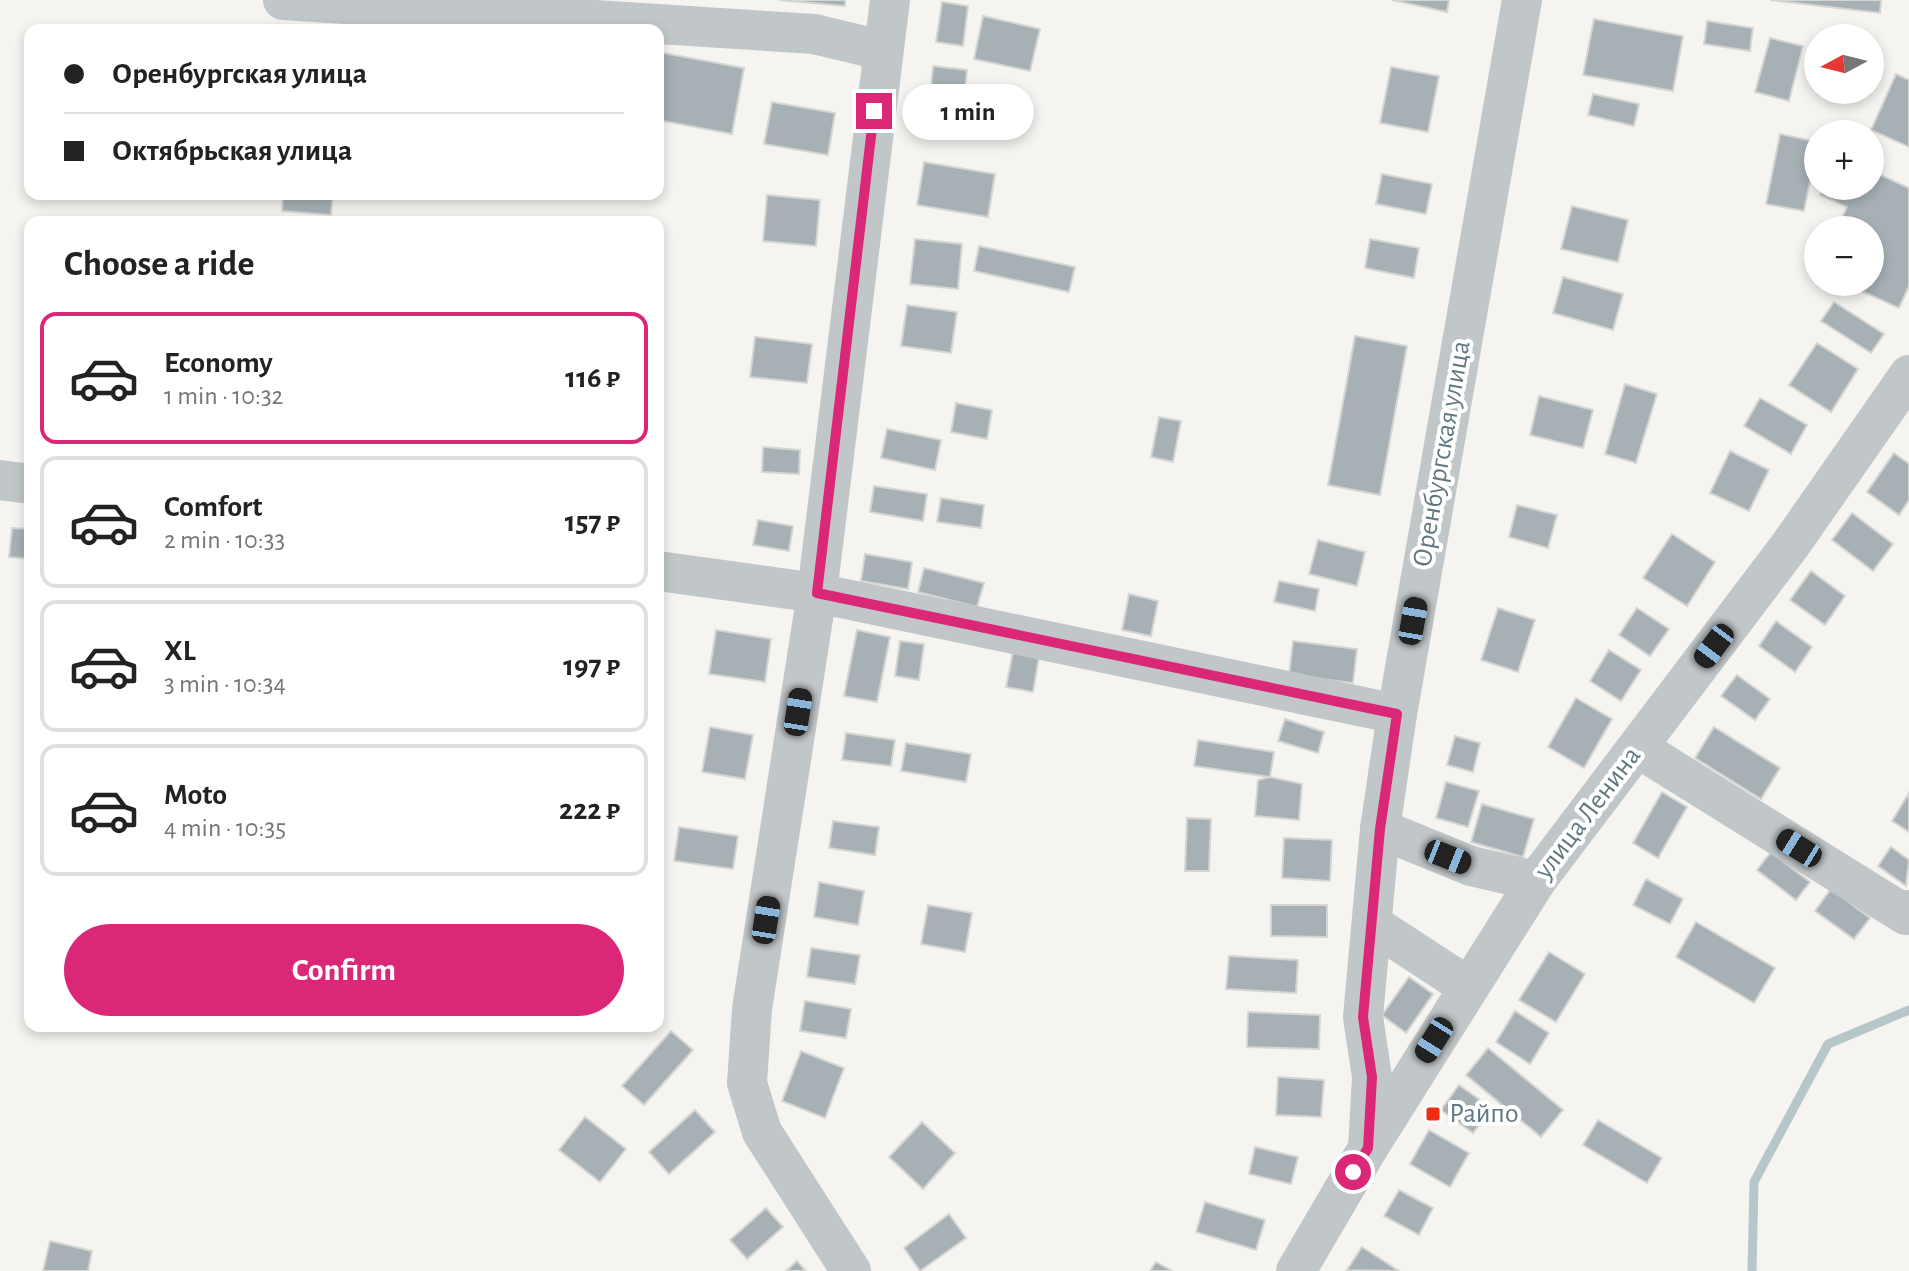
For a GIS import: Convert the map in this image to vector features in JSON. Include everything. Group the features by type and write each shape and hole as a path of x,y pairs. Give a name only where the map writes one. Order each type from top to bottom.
{"street":[{"path":"283,0 658,24"},
{"path":"851,1271 762,1132 747,1083 752,1009 817,593 881,50 890,0"},
{"name":"Оренбургская улица","path":"1368,1148 1372,1077 1363,1017 1380,829 1397,714 1522,0"},
{"path":"664,24 814,34 881,50"},
{"name":"улица Ленина","path":"1296,1271 1467,986 1536,881 1791,544 1909,375"},
{"path":"0,480 24,483"},
{"path":"664,572 817,593 1397,714"},
{"path":"1638,748 1906,915 1909,910"},
{"path":"1380,829 1471,866 1536,881"},
{"path":"1372,924 1467,986"}],"building":[{"path":"779,0 845,0 845,6"},
{"path":"1392,0 1449,0 1447,12"},
{"path":"1770,0 1881,0 1880,13"},
{"path":"942,2 968,6 963,46 936,42"},
{"path":"983,16 1040,29 1030,71 974,59"},
{"path":"1594,19 1683,36 1673,91 1583,75"},
{"path":"1707,21 1753,28 1750,51 1704,44"},
{"path":"1770,38 1803,46 1789,101 1755,92"},
{"path":"664,53 744,68 732,134 664,121"},
{"path":"933,66 967,70 963,112 929,108"},
{"path":"1391,67 1439,76 1428,132 1380,123"},
{"path":"1896,74 1909,80 1909,147 1884,136 1884,120 1875,120"},
{"path":"1593,94 1639,104 1634,126 1588,115"},
{"path":"772,102 835,113 828,155 764,144"},
{"path":"1780,134 1804,139 1804,211 1766,204"},
{"path":"924,162 995,174 988,217 917,205"},
{"path":"1382,174 1432,184 1426,214 1376,204"},
{"path":"1884,176 1909,188 1909,286 1899,308 1872,296 1884,296 1884,216 1843,216 1847,207 1831,200 1884,200"},
{"path":"767,195 820,200 816,246 763,241"},
{"path":"283,200 332,200 331,215 282,211"},
{"path":"1572,206 1628,220 1618,262 1561,249"},
{"path":"915,239 962,244 958,289 910,284"},
{"path":"1370,239 1419,248 1414,278 1365,268"},
{"path":"979,246 1075,267 1069,292 974,271"},
{"path":"1563,277 1623,294 1613,330 1553,313"},
{"path":"1834,302 1884,334 1871,353 1821,321"},
{"path":"907,305 957,312 951,353 901,346"},
{"path":"1355,336 1407,346 1380,495 1328,485"},
{"path":"755,337 812,344 807,383 750,377"},
{"path":"1817,343 1858,369 1831,412 1789,385"},
{"path":"1625,384 1657,394 1636,463 1605,454"},
{"path":"1539,396 1593,410 1583,448 1530,435"},
{"path":"1760,398 1807,425 1791,454 1744,426"},
{"path":"956,403 992,410 987,439 951,432"},
{"path":"1159,417 1181,421 1173,462 1151,457"},
{"path":"887,429 941,440 935,470 881,458"},
{"path":"763,447 800,450 799,474 762,472"},
{"path":"1730,451 1769,470 1749,511 1710,493"},
{"path":"1894,453 1909,464 1909,500 1899,515 1867,492"},
{"path":"874,486 927,494 923,521 870,512"},
{"path":"941,498 984,505 981,528 937,522"},
{"path":"1517,505 1557,515 1548,548 1509,537"},
{"path":"1852,513 1893,544 1873,571 1832,540"},
{"path":"758,520 793,526 789,551 753,545"},
{"path":"12,528 24,529 24,558 9,557"},
{"path":"1672,534 1715,562 1687,606 1643,578"},
{"path":"1318,540 1365,552 1357,586 1309,574"},
{"path":"865,554 912,562 908,589 861,581"},
{"path":"924,568 984,583 977,607 918,592"},
{"path":"1811,571 1845,596 1825,625 1790,600"},
{"path":"1279,581 1319,589 1315,611 1274,602"},
{"path":"1129,594 1158,601 1151,636 1122,630"},
{"path":"1498,608 1535,620 1518,672 1481,660"},
{"path":"1637,608 1669,629 1650,656 1619,635"},
{"path":"1776,621 1812,647 1795,672 1759,646"},
{"path":"716,630 771,639 765,682 709,674"},
{"path":"857,630 890,637 877,702 844,696"},
{"path":"900,641 924,644 919,680 895,676"},
{"path":"1293,641 1357,649 1353,683 1289,675"},
{"path":"1609,650 1641,670 1621,701 1590,681"},
{"path":"1013,652 1039,657 1033,692 1006,687"},
{"path":"1737,675 1770,699 1755,720 1721,696"},
{"path":"1576,698 1612,719 1584,768 1548,747"},
{"path":"1285,719 1324,732 1318,753 1278,741"},
{"path":"710,727 753,735 745,779 702,772"},
{"path":"1714,727 1780,768 1761,799 1695,758"},
{"path":"846,733 895,740 891,766 842,760"},
{"path":"1455,736 1480,743 1473,772 1447,765"},
{"path":"1198,740 1274,752 1270,777 1194,766"},
{"path":"906,743 971,754 966,782 901,771"},
{"path":"1270,777 1302,784 1299,820 1255,816 1258,780"},
{"path":"1446,782 1479,791 1468,827 1436,818"},
{"path":"1662,792 1687,807 1658,858 1633,843"},
{"path":"1909,793 1909,832 1892,821"},
{"path":"1482,804 1534,819 1523,857 1471,842"},
{"path":"1187,818 1211,819 1209,871 1185,871"},
{"path":"833,821 879,827 875,855 829,848"},
{"path":"679,827 738,836 733,869 674,861"},
{"path":"1284,838 1332,840 1330,881 1282,878"},
{"path":"1891,847 1909,860 1906,886 1878,866"},
{"path":"1771,852 1810,882 1796,900 1757,870"},
{"path":"1646,879 1683,899 1670,924 1633,905"},
{"path":"819,882 864,891 858,925 814,917"},
{"path":"1831,889 1870,918 1854,939 1815,911"},
{"path":"928,905 972,913 965,952 921,944"},
{"path":"1271,905 1327,905 1327,937 1271,936"},
{"path":"1696,922 1775,968 1754,1003 1676,957"},
{"path":"811,948 860,955 855,984 807,977"},
{"path":"1549,952 1585,974 1556,1022 1519,1000"},
{"path":"1229,956 1298,960 1296,993 1226,989"},
{"path":"1409,977 1433,994 1406,1033 1382,1015"},
{"path":"805,1001 851,1009 846,1038 800,1031"},
{"path":"1515,1011 1549,1033 1530,1064 1496,1042"},
{"path":"1248,1012 1320,1015 1319,1049 1247,1047"},
{"path":"671,1031 693,1050 644,1105 622,1086"},
{"path":"1488,1048 1563,1110 1541,1137 1466,1075"},
{"path":"801,1051 844,1068 825,1118 782,1101"},
{"path":"1278,1077 1324,1080 1321,1117 1276,1115"},
{"path":"1459,1085 1491,1108 1473,1133 1441,1110"},
{"path":"695,1110 715,1132 669,1174 649,1152"},
{"path":"585,1117 626,1149 600,1182 559,1150"},
{"path":"1598,1120 1662,1158 1647,1183 1583,1145"},
{"path":"922,1122 955,1153 923,1189 889,1157"},
{"path":"1429,1130 1469,1153 1450,1187 1410,1164"},
{"path":"1255,1147 1298,1157 1291,1184 1249,1174"},
{"path":"1399,1190 1433,1208 1419,1235 1384,1216"},
{"path":"1205,1202 1265,1220 1256,1250 1196,1232"},
{"path":"766,1208 783,1227 747,1259 730,1240"},
{"path":"949,1214 966,1238 920,1271 904,1248"},
{"path":"50,1241 92,1251 88,1271 43,1271"},
{"path":"1362,1247 1399,1271 1347,1270"},
{"path":"797,1261 806,1271 786,1271"},
{"path":"1156,1262 1172,1271 1150,1271"}],"waterway":[{"path":"1752,1271 1754,1182 1828,1044 1909,1010"}],"place":[{"name":"Райпо","path":"1433,1114"}],"route":[{"path":"874,111 817,593 1397,714 1380,829 1363,1017 1372,1077 1368,1148 1353,1172"}]}
